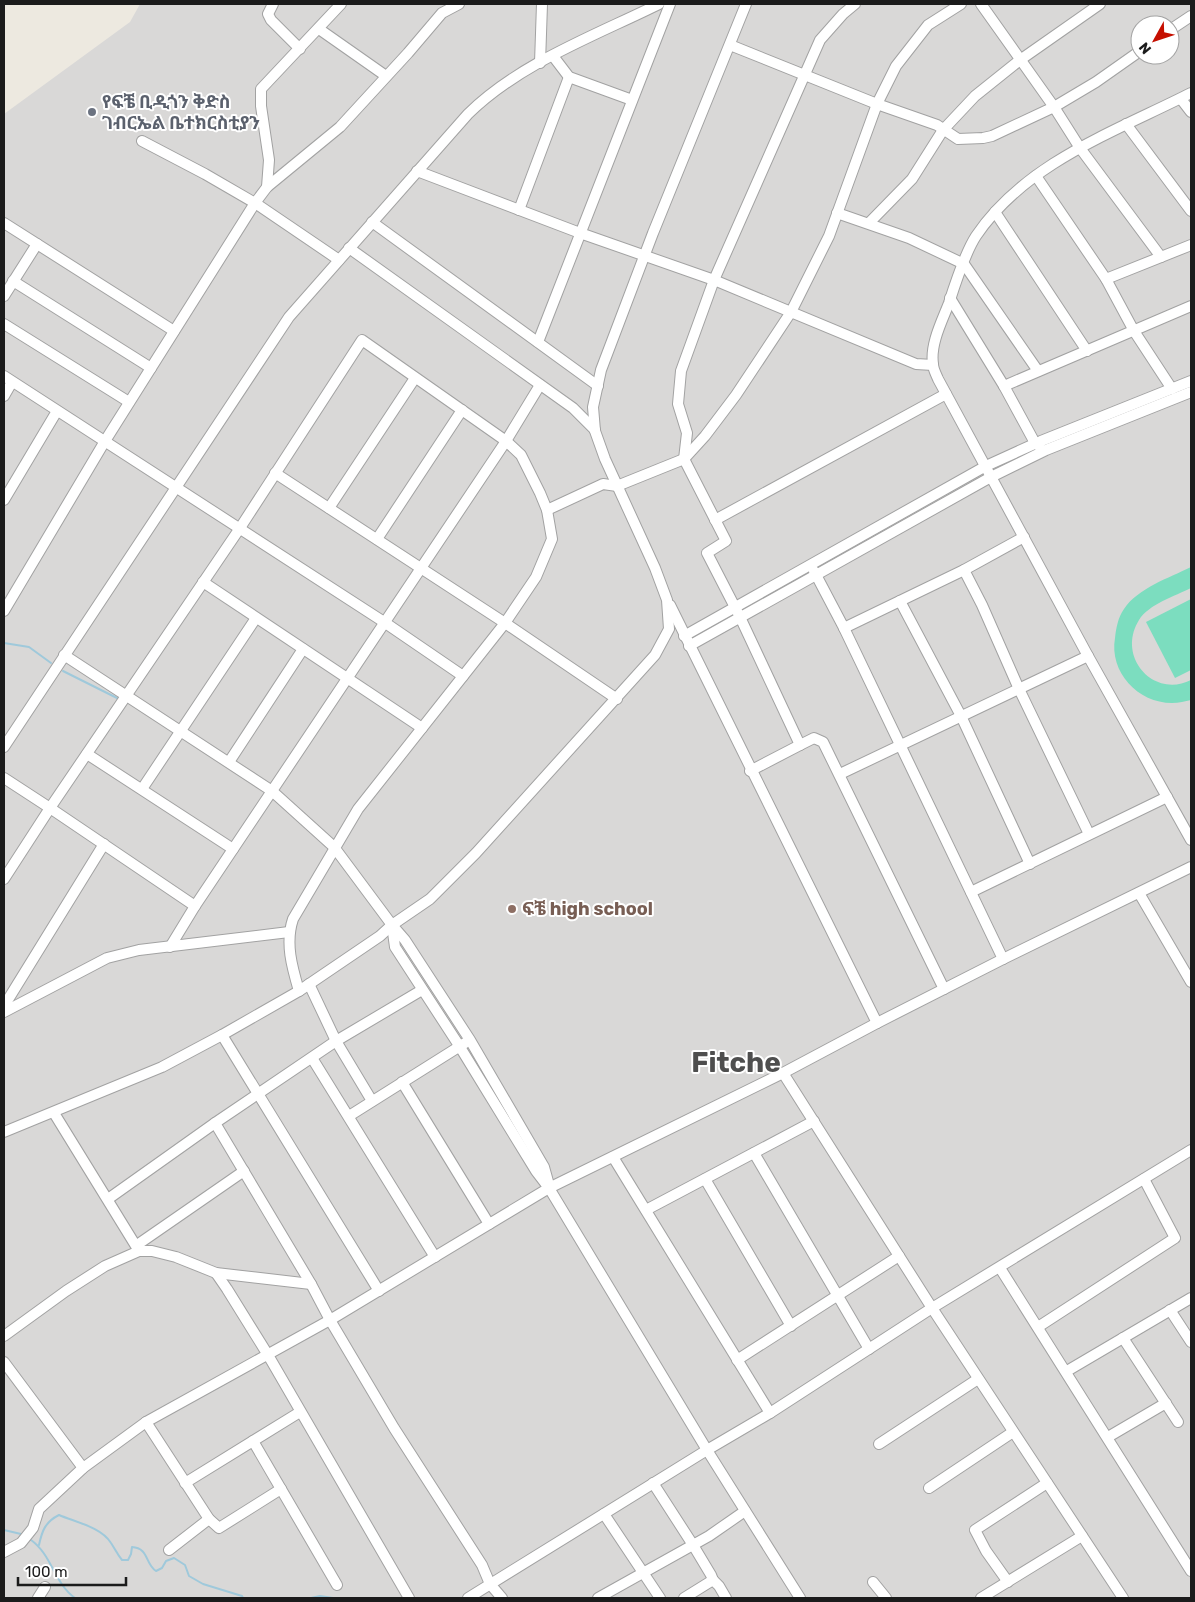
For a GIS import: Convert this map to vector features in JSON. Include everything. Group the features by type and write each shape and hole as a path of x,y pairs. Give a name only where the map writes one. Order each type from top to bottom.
{"street":[{"path":"267,187 269,160 261,106 261,89 265,82 276,74 341,4"},
{"path":"4,609 129,402 267,187 340,126 408,53 442,13 459,4"},
{"path":"540,62 542,4"},
{"path":"4,747 289,317 349,248 482,101 517,74 659,4"},
{"path":"538,342 670,4"},
{"path":"746,4 601,370 593,407 595,430 617,486 684,636 877,1023"},
{"path":"800,745 740,618 707,554 726,541 684,459 687,433 678,404 681,371 714,280 803,75 820,40 843,14 855,4"},
{"path":"547,510 602,484 617,486 684,459 736,395 791,312 828,236 877,104 896,66 928,25 961,4"},
{"path":"981,4 1054,107 1080,148 1161,257"},
{"path":"869,223 912,179 943,130 975,96 1020,60 1100,4"},
{"path":"268,5 268,14 271,20 300,49"},
{"path":"1180,23 1191,16"},
{"path":"319,29 386,76"},
{"path":"730,45 936,126 958,139 992,136 1054,107 1096,82 1130,58"},
{"path":"552,56 569,77 632,100"},
{"path":"519,210 569,77"},
{"path":"1191,93 1080,148 1036,176 994,212 975,238 950,298 933,349 933,365 946,394 1088,656 1191,840"},
{"path":"1181,99 1191,112"},
{"path":"1126,124 1191,211"},
{"path":"142,141 206,174 255,203 339,260"},
{"path":"417,171 580,233 714,280 916,364 933,365"},
{"path":"1036,176 1106,279 1134,331 1172,389"},
{"path":"994,212 1087,351"},
{"path":"837,213 909,238 964,264 1038,371"},
{"path":"372,222 598,386"},
{"path":"4,223 174,331"},
{"path":"4,296 37,244"},
{"path":"1106,279 1191,245"},
{"path":"349,248 573,408 595,430"},
{"path":"13,281 151,368"},
{"path":"950,298 1004,386 1035,444 1046,450"},
{"path":"1004,386 1191,306"},
{"path":"4,324 129,402"},
{"path":"4,879 240,528 362,340 506,441 521,455 547,510 552,539 536,577 505,623 358,809 293,919 289,932 290,964 299,991"},
{"path":"329,508 415,378"},
{"path":"4,396 8,379 240,528 463,676"},
{"path":"684,636 986,466 1035,444 1191,381"},
{"path":"170,948 195,906 348,680 384,622 506,441 540,385"},
{"path":"689,646 991,477 1046,450 1191,392"},
{"path":"715,520 946,394"},
{"path":"377,539 462,410"},
{"path":"5,496 58,411"},
{"path":"275,473 505,623 616,699"},
{"path":"844,628 964,570 1024,537"},
{"path":"811,565 844,628 1003,959"},
{"path":"964,570 1089,834"},
{"path":"204,582 422,728"},
{"path":"4,1132 162,1067 222,1035 299,991 380,936 430,898 470,859 655,655 669,629 667,600"},
{"path":"900,601 961,716 1030,864"},
{"path":"142,789 256,618"},
{"path":"229,762 303,649"},
{"path":"64,656 127,695 272,791 334,847 405,940 470,1040 544,1167 549,1188"},
{"path":"840,774 1088,656"},
{"path":"750,771 814,738 823,742 944,989"},
{"path":"87,754 233,849"},
{"path":"4,778 195,906"},
{"path":"971,892 1167,796"},
{"path":"4,1006 104,844"},
{"path":"4,1552 21,1543 33,1528 39,1509 83,1468 146,1422 330,1320 549,1188 783,1073 1003,959 1191,867"},
{"path":"1140,893 1191,982"},
{"path":"392,925 395,947 460,1047 536,1171 549,1188 707,1450 800,1598"},
{"path":"4,1012 107,958 139,950 170,948 289,932"},
{"path":"309,984 336,1041 372,1101"},
{"path":"108,1199 215,1123 336,1041 422,990"},
{"path":"222,1035 379,1291"},
{"path":"349,1116 470,1040"},
{"path":"312,1058 435,1256"},
{"path":"783,1073 932,1308 1120,1597"},
{"path":"402,1082 420,1108 489,1224"},
{"path":"54,1113 138,1248 176,1257 216,1273 311,1284"},
{"path":"646,1210 814,1121"},
{"path":"215,1123 394,1428 482,1565 490,1584 502,1598"},
{"path":"468,1598 770,1413 932,1308 1191,1150"},
{"path":"754,1153 869,1349"},
{"path":"613,1157 770,1413"},
{"path":"4,1336 66,1291 138,1248 244,1172"},
{"path":"705,1179 791,1326"},
{"path":"1038,1327 1176,1238 1144,1180"},
{"path":"737,1360 899,1256"},
{"path":"1000,1268 1067,1371 1191,1571"},
{"path":"216,1273 268,1355 409,1598"},
{"path":"1067,1371 1191,1298"},
{"path":"1170,1310 1191,1342"},
{"path":"1124,1338 1178,1422"},
{"path":"4,1362 83,1468"},
{"path":"879,1444 978,1379"},
{"path":"1108,1437 1166,1404"},
{"path":"185,1483 300,1412"},
{"path":"146,1422 209,1520 218,1528 281,1489"},
{"path":"929,1488 1013,1432"},
{"path":"253,1441 337,1585"},
{"path":"1008,1582 986,1551 975,1530 1047,1483"},
{"path":"653,1484 726,1598"},
{"path":"598,1598 693,1545 745,1511"},
{"path":"604,1514 660,1598"},
{"path":"169,1550 209,1520"},
{"path":"981,1598 1082,1536"},
{"path":"684,1598 713,1580"},
{"path":"873,1582 886,1598"},
{"path":"38,1598 45,1587"}],"shaded area":[{"path":"140,4 1191,4 1191,1598 4,1598 4,114 130,22"}],"green space":[{"path":"1191,567 1191,588 1149,609 1139,620 1133,634 1132,648 1136,660 1142,671 1152,679 1164,684 1177,684 1191,680 1191,700 1175,703 1160,702 1148,698 1137,691 1121,674 1114,651 1117,627 1122,612 1137,595 1154,584"},
{"path":"1191,599 1191,670 1175,678 1146,622"}],"waterway":[{"path":"4,643 29,647 51,663"},
{"path":"63,671 117,698"},
{"path":"39,1545 45,1527 59,1515 94,1529 107,1537 122,1560 128,1560 132,1547 141,1550 156,1571 162,1568 166,1561 174,1558 185,1565 189,1576 203,1584 242,1596 243,1598"},
{"path":"4,1530 21,1534"},
{"path":"31,1540 44,1553 62,1585 75,1598"},
{"path":"311,1598 320,1596 333,1598"}],"place":[{"name":"የፍቼ ቢዲጎን ቅድስ ገብርኤል ቤተክርስቲያን","path":"92,112"},
{"name":"ፍቼ high school","path":"512,909"}],"district":[{"name":"Fitche","path":"736,1062"}]}
